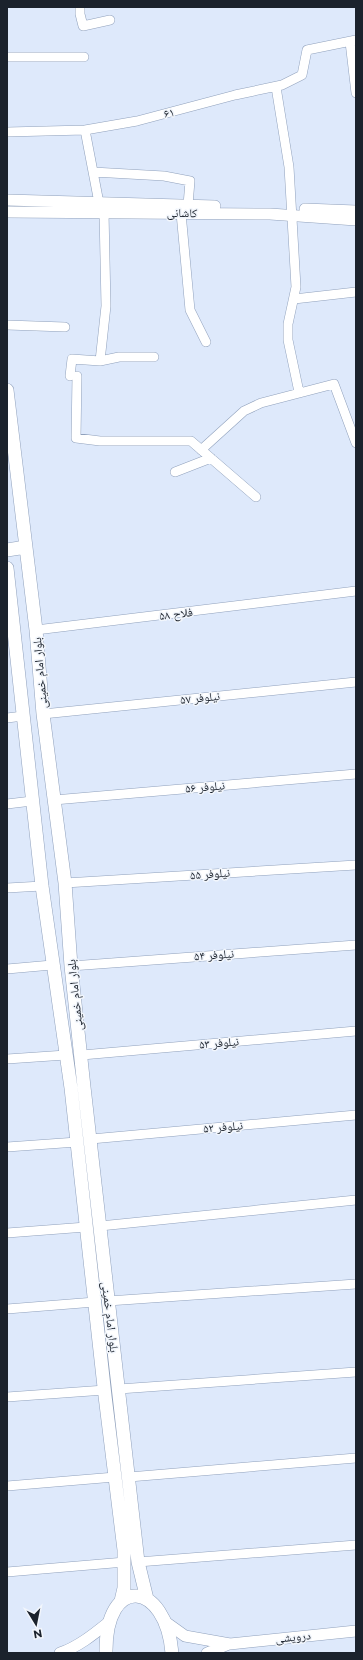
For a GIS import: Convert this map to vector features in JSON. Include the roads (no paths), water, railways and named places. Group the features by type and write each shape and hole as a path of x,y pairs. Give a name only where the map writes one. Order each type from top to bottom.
{"main road":[{"name":"بلوار امام خمینی","path":"7,390 36,630 54,800 65,883 71,966 91,1139 93,1227"},
{"path":"7,550 26,547"},
{"name":"بلوار امام خمینی","path":"7,568 11,635 23,716 52,965 66,1055 77,1142 93,1227 101,1302 105,1390 122,1477 132,1562 147,1599"},
{"path":"70,1088 84,1086"},
{"name":"بلوار امام خمینی","path":"101,1302 119,1389 122,1477"},
{"name":"بلوار امام خمینی","path":"121,1601 132,1562"},
{"path":"106,1653 106,1637 109,1622 114,1610 121,1601 129,1596 138,1596 147,1599 155,1606 164,1621 168,1631 172,1653"}],"street":[{"path":"80,7 83,26 110,20"},
{"path":"353,41 356,92"},
{"name":"۶۱","path":"7,132 85,130 137,121 235,95 276,87 302,75 307,50 353,41"},
{"path":"7,57 84,57"},
{"path":"276,87 289,167 295,272 294,299 288,324 288,340 299,392"},
{"path":"85,130 101,207 106,306 100,361"},
{"path":"93,172 164,176 190,181 184,207 190,310 206,342"},
{"name":"کاشانی","path":"7,200 101,207"},
{"name":"کاشانی","path":"7,212 101,207 184,207 292,212 356,211"},
{"name":"کاشانی","path":"292,212 356,220"},
{"path":"294,299 356,292"},
{"path":"7,325 65,327"},
{"path":"154,357 118,357 100,361 72,360 76,438 100,441 191,441 256,497"},
{"path":"201,450 244,411 261,402 334,384 356,443"},
{"path":"175,472 211,458"},
{"name":"فلاح ۵۸","path":"36,630 219,609 238,604 356,591"},
{"name":"نیلوفر ۵۷","path":"44,714 356,682"},
{"path":"7,718 23,716"},
{"name":"نیلوفر ۵۶","path":"54,800 356,774"},
{"path":"7,804 32,801"},
{"name":"نیلوفر ۵۵","path":"65,883 356,865"},
{"path":"7,888 42,886"},
{"name":"نیلوفر ۵۴","path":"71,966 356,945"},
{"path":"7,969 52,965"},
{"name":"نیلوفر ۵۳","path":"82,1054 356,1031"},
{"path":"7,1059 66,1055"},
{"name":"نیلوفر ۵۲","path":"91,1139 356,1115"},
{"path":"7,1147 77,1142"},
{"path":"7,1233 93,1227 356,1200"},
{"path":"7,1309 356,1284"},
{"path":"119,1389 356,1372"},
{"path":"7,1397 105,1390"},
{"path":"7,1486 356,1458"},
{"path":"7,1572 356,1545"},
{"path":"164,1621 186,1636 230,1644"},
{"path":"60,1653 67,1651 85,1640 109,1622"},
{"name":"درویشی","path":"230,1644 356,1631"},
{"path":"207,1653 230,1644"}]}
